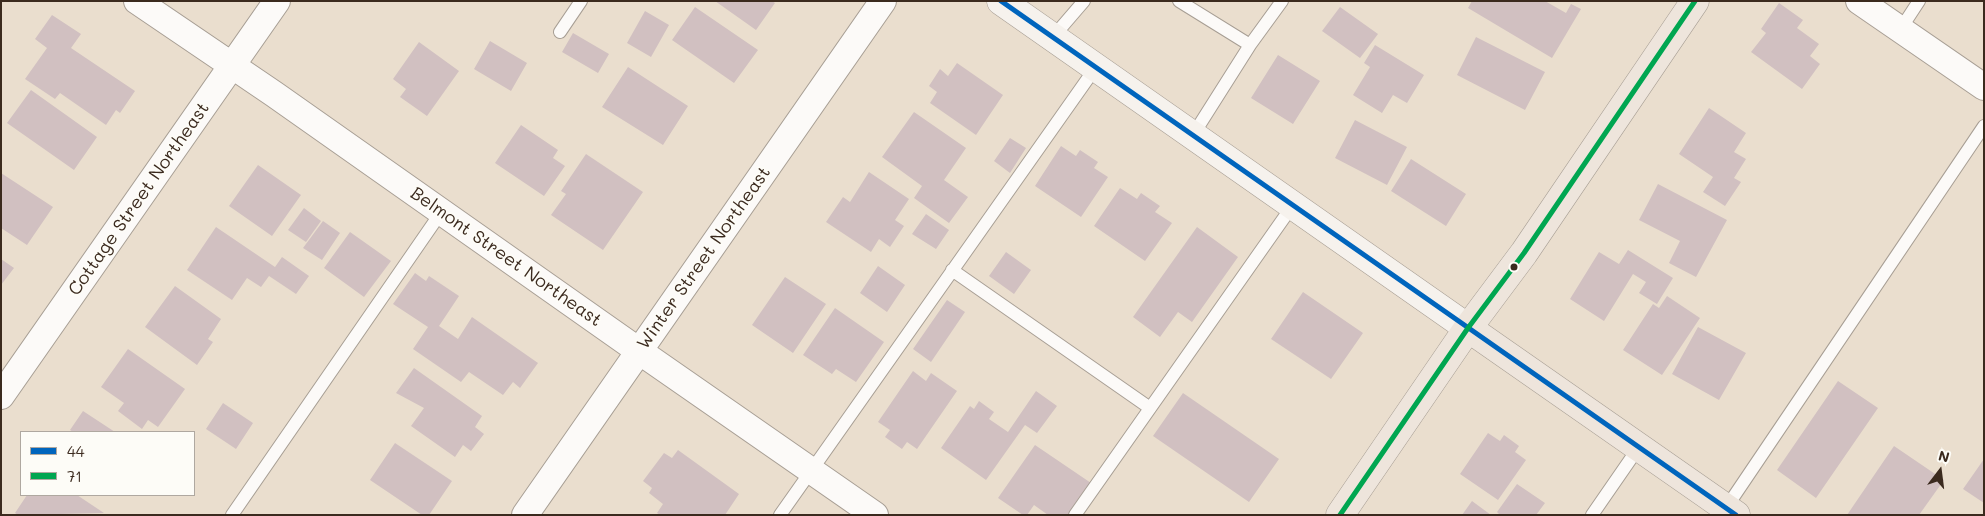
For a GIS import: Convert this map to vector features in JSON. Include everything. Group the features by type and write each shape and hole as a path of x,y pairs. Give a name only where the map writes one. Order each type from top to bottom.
{"main road":[{"path":"1000,1 1731,511"},
{"path":"1340,515 1468,328 1524,253 1695,1"}],"street":[{"name":"Belmont Street Northeast","path":"137,1 442,211 639,351 876,515"},
{"name":"Cottage Street Northeast","path":"1,396 277,1"},
{"name":"Winter Street Northeast","path":"525,515 883,1"},
{"path":"1859,1 1984,87"}],"lane":[{"path":"560,32 581,1"},
{"path":"1053,37 1084,1"},
{"path":"1179,1 1250,45"},
{"path":"1193,135 1250,45 1282,1"},
{"path":"1900,30 1919,1"},
{"path":"780,515 1096,67"},
{"path":"1731,511 1984,126"},
{"path":"1075,515 1293,205"},
{"path":"232,515 442,211"},
{"path":"952,270 1150,408"},
{"path":"1592,515 1639,447"}],"building":[{"path":"715,1 772,1 775,3 756,30"},
{"path":"1472,1 1545,1 1566,13 1571,4 1581,9 1552,58 1468,8"},
{"path":"1779,3 1803,20 1797,28 1819,44 1810,56 1820,64 1802,89 1751,52 1766,33 1761,29"},
{"path":"695,7 758,50 734,83 672,40"},
{"path":"1340,7 1378,34 1360,58 1322,31"},
{"path":"645,11 669,25 651,57 627,43"},
{"path":"52,15 81,34 71,48 135,91 120,113 116,110 106,125 60,93 55,99 25,79 47,48 35,39"},
{"path":"573,33 609,54 598,73 562,52"},
{"path":"1476,37 1545,72 1525,110 1457,75"},
{"path":"490,41 527,63 511,91 474,69"},
{"path":"419,42 459,71 427,116 400,97 406,89 393,79"},
{"path":"1375,45 1424,75 1407,103 1393,95 1382,113 1353,95 1370,67 1364,63"},
{"path":"1278,55 1320,81 1293,124 1251,98"},
{"path":"957,63 1003,95 976,135 930,103 937,92 929,86 940,69 948,76"},
{"path":"628,67 688,106 663,145 602,107"},
{"path":"31,90 97,137 74,170 7,123"},
{"path":"1709,108 1746,133 1734,152 1746,159 1734,178 1741,182 1725,206 1703,192 1713,177 1679,154"},
{"path":"914,112 966,148 944,180 968,197 949,223 914,198 922,186 882,157"},
{"path":"1355,120 1407,147 1387,185 1335,158"},
{"path":"521,125 558,150 553,158 565,166 544,196 495,163"},
{"path":"1010,138 1026,148 1010,173 994,161"},
{"path":"1061,146 1076,156 1080,150 1098,162 1094,168 1108,177 1081,217 1035,186"},
{"path":"586,154 643,192 603,250 551,215 566,194 561,191"},
{"path":"1411,159 1466,194 1446,226 1391,191"},
{"path":"258,165 301,195 272,236 229,206"},
{"path":"869,172 909,199 895,220 904,226 890,247 879,239 871,252 826,222 843,197 850,202"},
{"path":"1,173 53,207 27,245 1,228"},
{"path":"1658,184 1727,220 1696,277 1669,263 1680,241 1639,220"},
{"path":"1120,188 1137,199 1141,193 1160,206 1155,212 1172,223 1145,261 1094,226"},
{"path":"304,208 321,221 306,242 288,230"},
{"path":"926,214 949,230 936,249 912,234"},
{"path":"323,221 340,233 322,260 303,248"},
{"path":"216,227 275,267 282,257 309,276 296,294 269,276 261,287 247,278 232,300 187,270"},
{"path":"1197,227 1238,257 1192,322 1178,312 1160,337 1133,317"},
{"path":"350,232 391,261 364,297 324,268"},
{"path":"1628,250 1673,278 1657,304 1639,293 1646,282 1633,274 1604,321 1570,299 1599,252 1619,264"},
{"path":"1006,252 1031,270 1014,294 989,276"},
{"path":"1,259 14,268 1,285"},
{"path":"878,266 905,285 887,312 860,293"},
{"path":"415,273 426,281 429,276 459,296 439,326 458,339 472,317 538,363 520,388 513,382 503,395 469,372 461,382 413,349 428,327 393,304"},
{"path":"785,277 826,304 793,353 752,325"},
{"path":"175,286 221,319 208,339 213,342 197,365 145,327"},
{"path":"1303,292 1363,333 1331,379 1271,339"},
{"path":"1667,296 1700,318 1662,375 1623,350 1653,304 1659,308"},
{"path":"947,300 965,312 931,362 913,349"},
{"path":"835,308 884,342 856,382 836,369 832,374 803,355"},
{"path":"1698,327 1746,353 1719,400 1672,374"},
{"path":"128,349 185,389 158,427 148,420 142,429 118,411 124,403 101,387"},
{"path":"414,368 482,416 475,427 484,434 471,451 463,445 455,457 411,426 424,408 396,393"},
{"path":"913,371 926,381 931,373 957,391 917,449 907,442 902,449 885,437 890,430 878,422"},
{"path":"1838,381 1878,408 1816,498 1777,470"},
{"path":"1036,391 1057,406 1037,433 1025,425 986,480 941,448 970,406 974,409 979,401 994,412 989,419 1008,432"},
{"path":"1183,393 1279,459 1249,502 1153,436"},
{"path":"223,403 253,423 236,449 206,429"},
{"path":"83,411 113,431 72,431 70,430"},
{"path":"1488,433 1500,441 1504,435 1519,446 1515,452 1526,460 1498,500 1460,474"},
{"path":"395,443 452,481 429,515 422,515 370,480"},
{"path":"1035,445 1091,483 1070,515 1048,515 1034,505 1027,515 1023,515 998,498"},
{"path":"1894,446 1944,480 1919,515 1847,515"},
{"path":"678,450 739,494 725,515 660,515 657,513 663,504 649,493 652,488 643,481 664,453 672,458"},
{"path":"1984,459 1984,503 1963,489"},
{"path":"1517,484 1545,503 1536,515 1500,515 1497,512"},
{"path":"26,496 78,496 104,513 18,515 15,513"},
{"path":"1472,501 1491,515 1462,515"}],"transit line":[{"name":"44","path":"1001,1 1736,515"},
{"name":"71","path":"1340,515 1468,328 1524,253 1695,1"}]}
